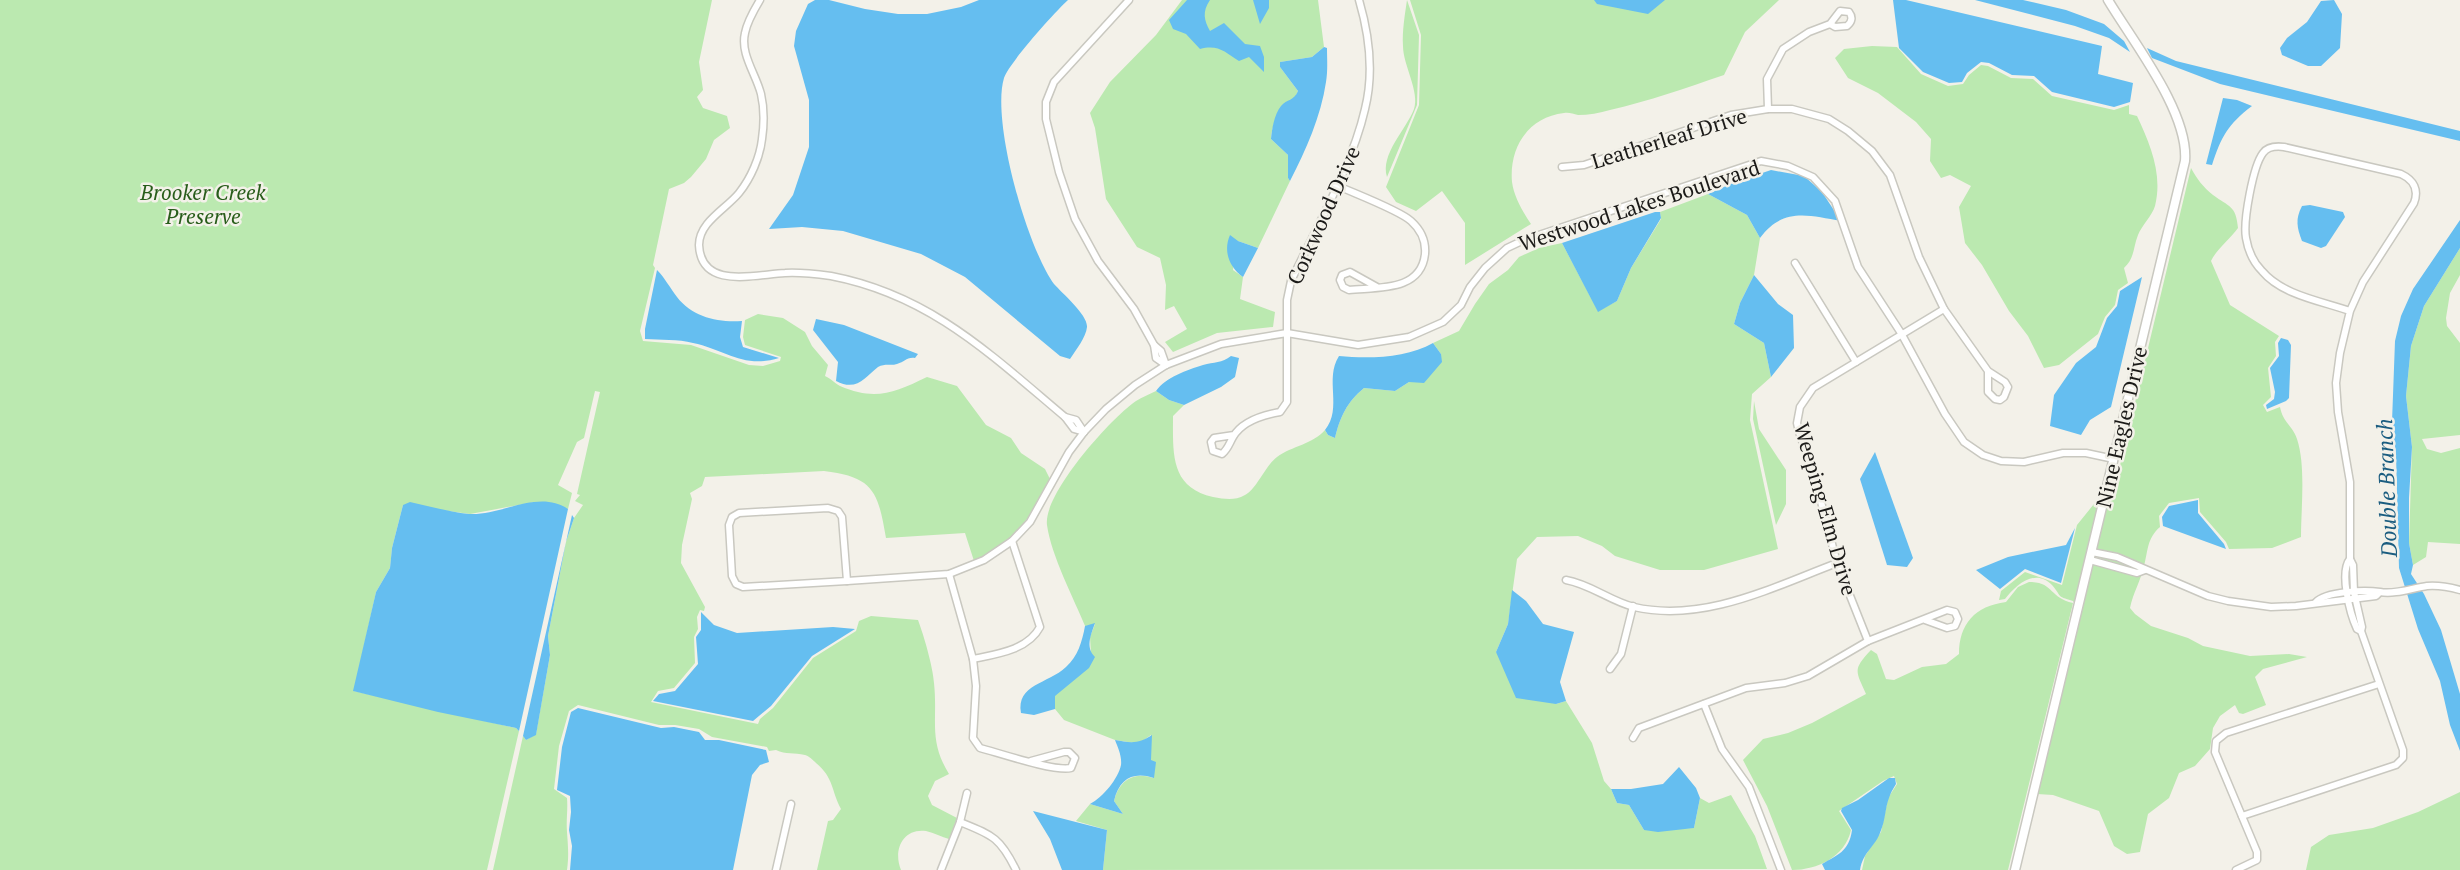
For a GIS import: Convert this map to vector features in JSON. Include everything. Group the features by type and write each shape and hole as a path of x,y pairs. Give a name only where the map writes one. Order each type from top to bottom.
{"street":[{"path":"760,0 745,32 744,41 748,60 761,95 762,139 754,167 740,192 722,212 710,220 702,233 699,245 702,259 711,270 724,277 788,273 820,275 863,284 914,303 962,331 1065,417 1074,429 1084,432"},
{"path":"1129,0 1054,82 1046,102 1046,111 1059,172 1084,239 1134,309 1154,345 1156,358 1166,365"},
{"name":"Corkwood Drive","path":"1234,435 1250,421 1280,412 1285,408 1287,402 1287,300 1291,281 1354,144 1366,108 1370,62 1366,24 1359,0"},
{"name":"Nine Eagles Drive","path":"2015,870 2186,156 2184,134 2175,111 2108,0"},
{"path":"1768,109 1767,79 1783,49 1809,32 1830,24"},
{"name":"Leatherleaf Drive","path":"1562,167 1584,165 1731,115 1768,109 1792,109 1828,119 1848,131 1872,151 1890,175 1919,257 1944,309 1988,371 2005,382 2008,387 2004,397 2000,400 1995,399 1988,392 1988,371"},
{"path":"2242,816 2400,762 2403,759 2403,750 2361,630 2357,629 2354,622 2346,571 2350,559 2350,482 2339,421 2336,383 2350,311 2370,269 2417,196 2414,184 2401,174 2284,147 2268,148 2261,155 2246,212 2246,239 2251,256 2264,274 2276,284 2350,311"},
{"name":"Westwood Lakes Boulevard","path":"847,581 842,517 838,511 828,507 739,513 732,518 730,535 732,576 735,584 744,587 924,577 949,574 984,560 1012,541 1030,522 1069,452 1084,432 1106,409 1135,385 1166,365 1221,344 1287,333 1358,345 1409,337 1443,321 1461,305 1470,287 1485,268 1507,248 1524,240 1761,161 1788,166 1812,177 1835,201 1858,267 1901,333 1964,442 2001,462 2024,462 2063,453 2086,453 2114,459"},
{"path":"1336,185 1410,220 1420,231 1425,247 1424,261 1410,280 1392,287 1349,290 1343,287 1340,280 1342,275 1350,272 1377,287"},
{"path":"1795,263 1856,362"},
{"name":"Weeping Elm Drive","path":"1868,641 1837,563 1812,466 1799,432 1798,415 1808,393 1901,333 1944,309"},
{"path":"973,659 1006,652 1035,636 1040,627 1012,541"},
{"path":"2091,556 2137,573 2145,570"},
{"path":"2091,556 2117,556 2208,596 2271,607 2326,603 2351,596 2376,596 2379,592 2428,586 2443,586 2460,590"},
{"path":"1566,580 1578,582 1614,600 1632,606 1674,611 1701,609 1748,596 1837,563"},
{"path":"949,574 973,659 975,686 973,738 976,744 980,748 1031,761 1066,769 1071,768 1075,758 1069,752 1064,752 1031,761"},
{"path":"1610,669 1621,654 1632,606"},
{"path":"1633,738 1639,728 1746,688 1785,683 1808,676 1868,641 1947,610 1955,612 1958,619 1955,626 1947,628 1925,620"},
{"path":"2236,870 2256,860 2257,852 2215,752 2216,741 2220,736 2379,684"},
{"path":"1704,704 1722,748 1749,787 1781,870"},
{"path":"941,870 960,822 967,793"},
{"path":"776,870 791,804"},
{"path":"960,822 989,834 1006,849 1016,870"}],"green space":[{"name":"Brooker Creek Preserve","path":"0,0 712,0 699,62 703,90 697,97 703,108 727,116 730,128 714,140 706,159 691,177 684,183 669,189 653,265 655,268 640,331 643,341 691,345 749,365 763,366 780,361 781,357 745,345 743,337 745,320 758,314 783,318 805,332 812,346 828,365 825,376 852,391 884,393 927,377 957,386 986,425 1011,438 1021,453 1045,469 1050,479 1037,505 1020,528 999,547 974,561 965,533 886,538 876,499 864,483 854,478 824,471 705,477 702,486 690,493 692,499 682,545 681,563 705,607 704,611 700,610 697,617 698,629 694,637 695,663 674,688 658,691 651,702 758,724 813,658 856,631 859,621 871,616 918,620 933,676 938,751 949,774 935,781 928,796 932,805 957,818 949,839 926,831 911,833 905,837 899,849 901,870 817,870 828,821 833,820 841,809 826,774 809,757 776,750 769,751 767,747 712,737 699,729 659,725 578,705 569,711 559,746 554,789 567,798 567,870 493,870 523,736 526,740 536,734 550,655 548,636 566,542 574,518 583,505 575,501 580,495 577,494 600,392 595,391 584,438 577,442 558,485 572,493 568,509 535,502 470,514 403,505 392,548 390,568 376,592 354,691 516,728 519,731 487,870 0,870"},
{"path":"1182,0 1318,0 1324,47 1312,57 1280,62 1280,67 1298,91 1295,98 1285,105 1278,115 1271,139 1288,155 1290,181 1258,248 1238,241 1233,270 1243,277 1240,299 1275,312 1273,327 1217,333 1173,352 1165,342 1187,329 1174,306 1165,310 1166,285 1160,258 1137,247 1106,199 1095,128 1090,113 1110,82 1156,35"},
{"path":"1407,0 1419,35 1417,105 1387,177 1386,168 1390,151 1410,117 1415,102 1403,46"},
{"path":"1410,0 1779,0 1745,32 1724,75 1602,112 1578,115 1566,113 1551,116 1531,128 1523,136 1514,157 1512,182 1522,209 1531,224 1465,265 1465,223 1442,191 1416,211 1396,202 1386,187 1419,105 1421,35"},
{"path":"1872,46 1897,47 1921,74 1948,86 1963,84 1969,75 1981,65 1988,66 2011,78 2033,79 2052,96 2114,110 2129,105 2129,114 2137,116 2154,160 2157,182 2155,206 2136,239 2132,256 2124,268 2128,283 2118,290 2115,305 2105,317 2098,334 2059,365 2044,368 2028,336 1965,243 1959,207 1971,186 1950,175 1941,178 1930,161 1931,139 1916,122 1878,93 1848,78 1835,58 1844,49"},
{"path":"2191,168 2203,186 2231,207 2236,215 2238,228 2211,261 2230,305 2279,336 2275,342 2276,356 2268,368 2271,397 2263,405 2267,412 2280,407 2283,417 2297,439 2302,474 2301,537 2272,548 2229,549 2226,542 2200,512 2199,498 2169,503 2159,516 2160,527 2150,540 2143,571 2130,608 2151,626 2188,638 2203,646 2250,656 2289,654 2307,657 2263,669 2255,677 2266,705 2243,714 2239,713 2235,705 2220,716 2213,728 2210,749 2195,766 2179,773 2169,798 2148,814 2140,852 2127,854 2114,846 2099,811 2053,795 2037,794 2092,564 2113,570 2115,564 2094,556 2117,559 2117,553 2095,550 2111,484 2117,478"},
{"path":"1708,194 1747,215 1760,238 1754,275 1740,303 1734,324 1764,343 1771,377 1752,394 1750,420 1778,549 1704,570 1660,570 1615,556 1602,546 1578,536 1537,537 1517,559 1508,624 1496,652 1556,704 1566,701 1592,743 1604,781 1611,789 1617,803 1629,805 1644,830 1694,828 1700,798 1709,803 1731,795 1755,836 1767,869 1103,870 1107,830 1076,821 1090,804 1123,814 1114,801 1124,783 1134,777 1153,778 1151,735 1141,742 1134,743 1115,740 1064,720 1055,709 1054,696 1073,679 1091,654 1090,637 1095,624 1086,628 1053,550 1047,525 1049,511 1067,477 1111,423 1138,400 1156,391 1169,400 1184,405 1173,416 1174,456 1181,477 1199,492 1213,497 1229,499 1241,497 1249,492 1268,466 1283,453 1315,439 1325,430 1328,435 1335,438 1345,410 1364,388 1395,391 1409,382 1441,354 1433,343 1459,331 1489,284 1508,270 1519,257 1539,248 1562,243 1598,311 1617,301 1631,268 1661,219 1660,212"},
{"path":"2460,248 2460,275 2450,293 2446,318 2447,326 2460,343 2460,435 2422,439 2427,449 2441,453 2460,448 2460,544 2428,542 2426,557 2413,565 2409,543 2412,447 2406,396 2411,346 2424,306"},
{"path":"1754,401 1759,429 1786,470 1786,504 1776,525 1753,419"},
{"path":"2102,494 2075,604 2061,597 2052,585 2039,578 2026,580 2005,599 1999,600 2001,591 2025,572 2062,585 2077,525"},
{"path":"2029,582 2048,587 2060,598 2073,603 2008,870 1862,870 1865,856 1881,832 1888,798 1897,784 1894,776 1839,811 1851,830 1843,848 1836,855 1811,868 1792,870 1767,806 1743,760 1763,739 1788,733 1812,723 1866,694 1858,675 1858,667 1871,650 1877,654 1886,679 1894,680 1922,667 1946,664 1959,654 1962,634 1971,618 1986,608 2006,602 2018,587"},
{"path":"2460,792 2460,870 2306,870 2311,847 2329,835 2373,828 2418,812"}],"water":[{"path":"815,0 829,0 898,14 927,14 961,7 979,0 1068,0 1014,61 1004,78 1001,98 1007,152 1014,183 1033,242 1054,284 1079,310 1086,322 1085,335 1070,359 1060,356 965,277 921,254 843,231 802,227 769,229 793,195 809,147 809,100 794,46 796,31 808,4"},
{"path":"1187,0 1210,0 1205,16 1210,31 1224,23 1245,44 1260,46 1264,57 1264,72 1249,57 1239,61 1217,48 1200,49 1186,34 1173,29 1169,20"},
{"path":"1253,0 1269,0 1269,8 1260,24"},
{"path":"1594,0 1665,0 1648,14 1597,4"},
{"path":"1893,0 1906,0 2102,46 2098,74 2133,83 2130,102 2114,107 2052,92 2034,76 2012,75 1989,63 1981,62 1967,73 1962,82 1949,83 1923,72 1899,48"},
{"path":"1975,0 2023,0 2066,10 2104,24 2124,41 2130,52 2109,38 2075,26"},
{"path":"2334,0 2342,14 2340,48 2321,66 2308,66 2282,55 2280,48 2287,38 2307,22 2321,1"},
{"path":"1324,47 1327,48 1327,74 1321,107 1290,181 1288,155 1271,139 1279,110 1298,91 1280,67 1280,62 1312,57"},
{"path":"2147,48 2176,61 2460,131 2460,141 2220,84 2152,58"},
{"path":"2223,98 2252,106 2226,132 2212,165 2206,164"},
{"path":"1771,170 1804,176 1822,192 1841,221 1807,216 1787,217 1769,228 1760,238 1747,215 1708,194"},
{"path":"2310,205 2343,212 2345,217 2326,246 2321,248 2302,241 2299,232 2298,219 2302,206"},
{"path":"1660,212 1661,218 1631,268 1617,301 1598,312 1562,243"},
{"path":"2460,220 2460,248 2424,306 2411,346 2406,396 2412,447 2409,498 2409,543 2413,565 2411,574 2424,594 2441,630 2460,694 2460,751 2450,725 2440,681 2418,629 2399,568 2396,454 2392,422 2395,341 2401,316 2413,289"},
{"path":"1230,235 1238,241 1258,248 1243,277 1231,264 1227,253"},
{"path":"657,270 683,304 698,314 715,320 742,321 740,337 743,347 779,358 767,361 745,360 687,342 645,339"},
{"path":"1754,275 1778,304 1793,315 1794,348 1771,377 1764,343 1734,324 1740,303"},
{"path":"2142,277 2111,407 2090,420 2081,435 2050,426 2054,395 2076,363 2096,347 2107,318 2117,306 2120,291"},
{"path":"816,319 844,325 918,354 915,358 895,365 878,367 865,379 855,384 843,384 836,381 838,362 813,330"},
{"path":"2281,338 2288,340 2291,345 2289,398 2267,409 2266,405 2274,399 2275,392 2270,368 2279,356 2278,343"},
{"path":"1433,343 1441,354 1442,362 1424,383 1409,382 1395,391 1364,388 1345,410 1335,438 1328,435 1325,430 1333,412 1333,374 1339,356 1387,356 1412,352"},
{"path":"1231,356 1239,358 1235,377 1221,387 1184,405 1169,400 1156,391 1177,375"},
{"path":"1875,452 1913,558 1907,567 1887,565 1860,479"},
{"path":"2198,500 2198,513 2226,549 2163,526 2162,517 2169,506"},
{"path":"410,502 469,514 481,514 532,502 556,504 568,509 519,731 516,728 353,691 376,592 390,568 392,548 403,505"},
{"path":"572,515 574,518 566,542"},
{"path":"2075,528 2061,583 2025,569 2000,589 1976,570 2008,557 2066,545"},
{"path":"566,542 548,636 550,655 536,735 526,740 523,736"},
{"path":"1512,590 1526,601 1543,624 1574,632 1560,682 1566,701 1556,704 1516,698 1496,652 1508,624"},
{"path":"701,612 714,625 737,633 833,627 855,629 812,656 771,706 753,721 653,701 659,694 675,691 698,664 696,637 701,630"},
{"path":"1095,623 1090,649 1095,657 1089,668 1055,696 1055,709 1034,715 1021,713 1023,696 1035,685 1066,667 1079,648 1085,626"},
{"path":"578,708 661,728 674,727 699,732 705,740 719,740 766,750 769,762 760,765 752,775 733,870 570,870 572,846 569,830 570,796 557,790 562,747 571,712"},
{"path":"1152,735 1151,760 1156,762 1154,778 1133,776 1123,782 1114,801 1123,814 1090,804 1100,797 1117,776 1121,758 1115,740 1135,742"},
{"path":"1679,767 1696,788 1700,798 1694,828 1658,832 1644,830 1629,805 1617,803 1611,789 1631,789 1663,784"},
{"path":"1889,778 1895,778 1896,784 1887,803 1880,833 1860,870 1825,870 1822,864 1842,852 1852,830 1841,811 1842,808 1858,800"},
{"path":"1033,811 1107,830 1103,870 1062,870 1050,839"}],"water label":[{"name":"Double Branch","path":"2386,488"}]}
